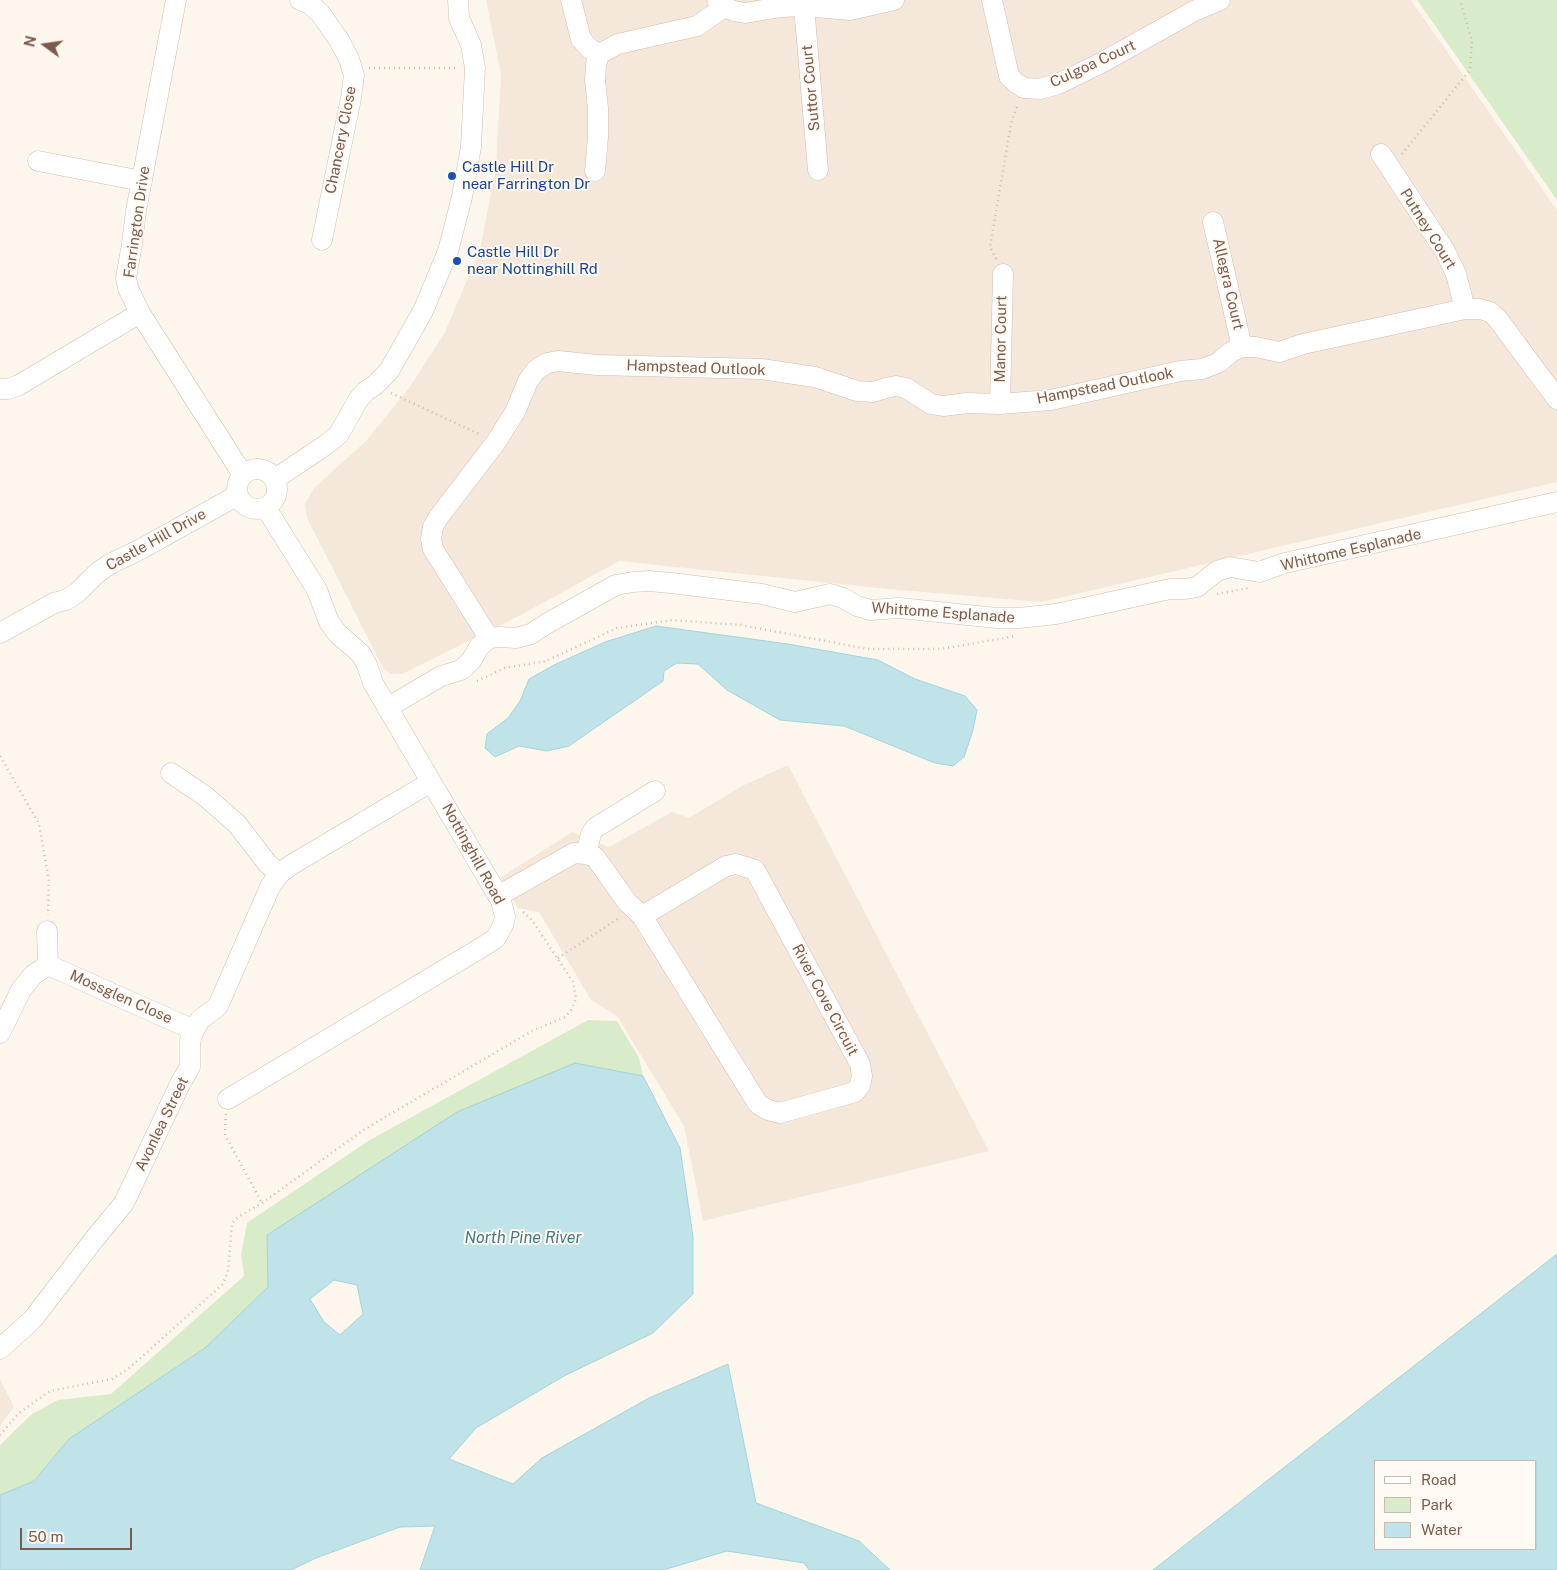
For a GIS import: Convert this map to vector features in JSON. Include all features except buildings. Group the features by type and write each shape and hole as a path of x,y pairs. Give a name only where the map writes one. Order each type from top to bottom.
{"street":[{"name":"Farrington Drive","path":"176,0 126,278 128,288 140,313 244,474"},
{"name":"Chancery Close","path":"300,0 310,4 320,13 339,40 353,68 354,75 322,240"},
{"path":"275,479 339,434 358,400 389,371 423,311 448,252 462,197 471,147 475,68 471,44 459,18 458,0"},
{"path":"571,0 581,39 590,49 599,54"},
{"path":"595,172 598,137 598,108 595,80 599,54 618,44 696,26 720,4 734,11 746,13 781,7 804,6 850,10 894,0"},
{"path":"992,0 1009,76 1024,88"},
{"name":"Culgoa Court","path":"1024,88 1040,89 1058,84 1220,0"},
{"name":"Suttor Court","path":"804,6 818,170"},
{"path":"38,161 142,181"},
{"name":"Putney Court","path":"1386,161 1445,251 1456,274 1465,309"},
{"name":"Allegra Court","path":"1214,222 1242,347"},
{"name":"Manor Court","path":"1000,404 1003,274"},
{"path":"1242,347 1256,347 1280,352 1302,344 1465,309 1480,309 1490,312 1497,318 1557,399"},
{"path":"0,389 19,386 140,313"},
{"name":"Hampstead Outlook","path":"489,638 433,549 430,539 438,518 496,442 515,412 528,381 536,370 547,364 558,360 597,365 761,369 816,378 857,391 873,392 896,386 906,388 932,404 942,406 967,403 1000,404 1051,400 1180,371 1202,369 1218,363 1231,352 1242,347"},
{"path":"260,469 266,471 275,479 278,492 272,504 260,510 252,509 241,502 238,495 238,484 244,474 248,471 260,469"},
{"name":"Castle Hill Drive","path":"0,633 54,603 66,600 77,593 97,573 110,564 141,549 238,495"},
{"name":"Whittome Esplanade","path":"489,638 516,638 531,634 616,585 633,582 664,582 762,594 796,602 830,594 870,610 899,608 997,618 1056,614 1170,588 1185,589 1197,587 1217,572 1230,567 1259,572 1286,564 1557,502"},
{"name":"Nottinghill Road","path":"228,1099 496,938 505,917 504,893 431,782 373,683 361,654 337,633 328,622 318,590 266,508"},
{"path":"387,708 441,676 461,670 471,661 479,647 489,638"},
{"path":"171,773 205,796 237,824 267,863 279,874"},
{"path":"194,1030 200,1020 218,1006 270,887 279,874 431,782"},
{"path":"504,893 574,853 586,854 591,834 595,828 655,791"},
{"name":"River Cove Circuit","path":"586,854 595,857 627,902 642,916 758,1104 768,1110 780,1113 855,1092 860,1085 862,1076 860,1064 755,870 736,864 726,866 642,916"},
{"path":"0,1033 21,990 33,975 48,965 47,932"},
{"name":"Mossglen Close","path":"48,965 194,1030"},
{"name":"Avonlea Street","path":"0,1349 33,1319 124,1203 181,1082 190,1067 190,1041 194,1030"}],"path":[{"path":"1386,161 1470,70 1472,41 1460,0"},
{"path":"353,68 475,68"},
{"path":"1003,274 990,246 1011,124 1024,88"},
{"path":"375,385 496,442"},
{"path":"1208,596 1257,587"},
{"path":"476,681 505,668 546,661 617,628 672,620 741,625 868,649 941,648 1021,635"},
{"path":"0,756 39,824 49,881 47,932"},
{"path":"0,1435 19,1413 50,1391 112,1379 135,1363 222,1285 228,1272 232,1223 238,1217 262,1203 365,1129 532,1030 565,1017 576,999 573,982 532,920 504,893"},
{"path":"558,958 622,917 618,911 627,902"},
{"path":"228,1099 225,1135 262,1203"}],"shaded area":[{"path":"486,0 1411,0 1557,210 1557,482 1042,602 888,589 619,561 521,615 402,674 391,674 383,668 307,518 305,504 314,488 366,441 409,388 444,334 480,250 496,167 501,75"},
{"path":"788,765 989,1151 703,1221 684,1126 617,1016 591,1000 539,912 518,908 500,878 572,832 609,847 672,812 689,818 742,786"},
{"path":"0,1379 14,1407 0,1426"}],"green space":[{"path":"1417,0 1557,0 1557,200"},
{"path":"588,1020 617,1021 639,1058 643,1076 575,1063 268,1287 205,1348 69,1439 34,1481 0,1495 0,1445 32,1414 58,1400 111,1394 244,1276 241,1254 247,1223 368,1141"}],"water":[{"path":"656,626 788,644 878,660 915,679 965,696 977,710 964,757 953,766 935,763 844,726 780,720 727,690 698,664 677,663 664,671 663,681 569,746 547,751 519,746 495,757 485,748 487,734 508,718 520,701 529,679 554,665 605,642"},
{"name":"North Pine River","path":"575,1063 643,1076 680,1148 693,1237 693,1294 653,1333 564,1376 476,1428 449,1459 513,1484 542,1458 649,1398 728,1364 756,1503 859,1541 890,1570 809,1570 804,1563 727,1551 663,1570 420,1570 435,1526 400,1527 316,1558 291,1570 0,1570 0,1495 34,1481 69,1439 205,1348 268,1287 267,1235 457,1112","holes":["334,1280 357,1285 363,1314 340,1335 324,1322 310,1299"]},
{"path":"1557,1254 1557,1570 1153,1570"}],"place":[{"name":"Castle Hill Dr near Farrington Dr","path":"452,176"},
{"name":"Castle Hill Dr near Nottinghill Rd","path":"457,261"}]}
